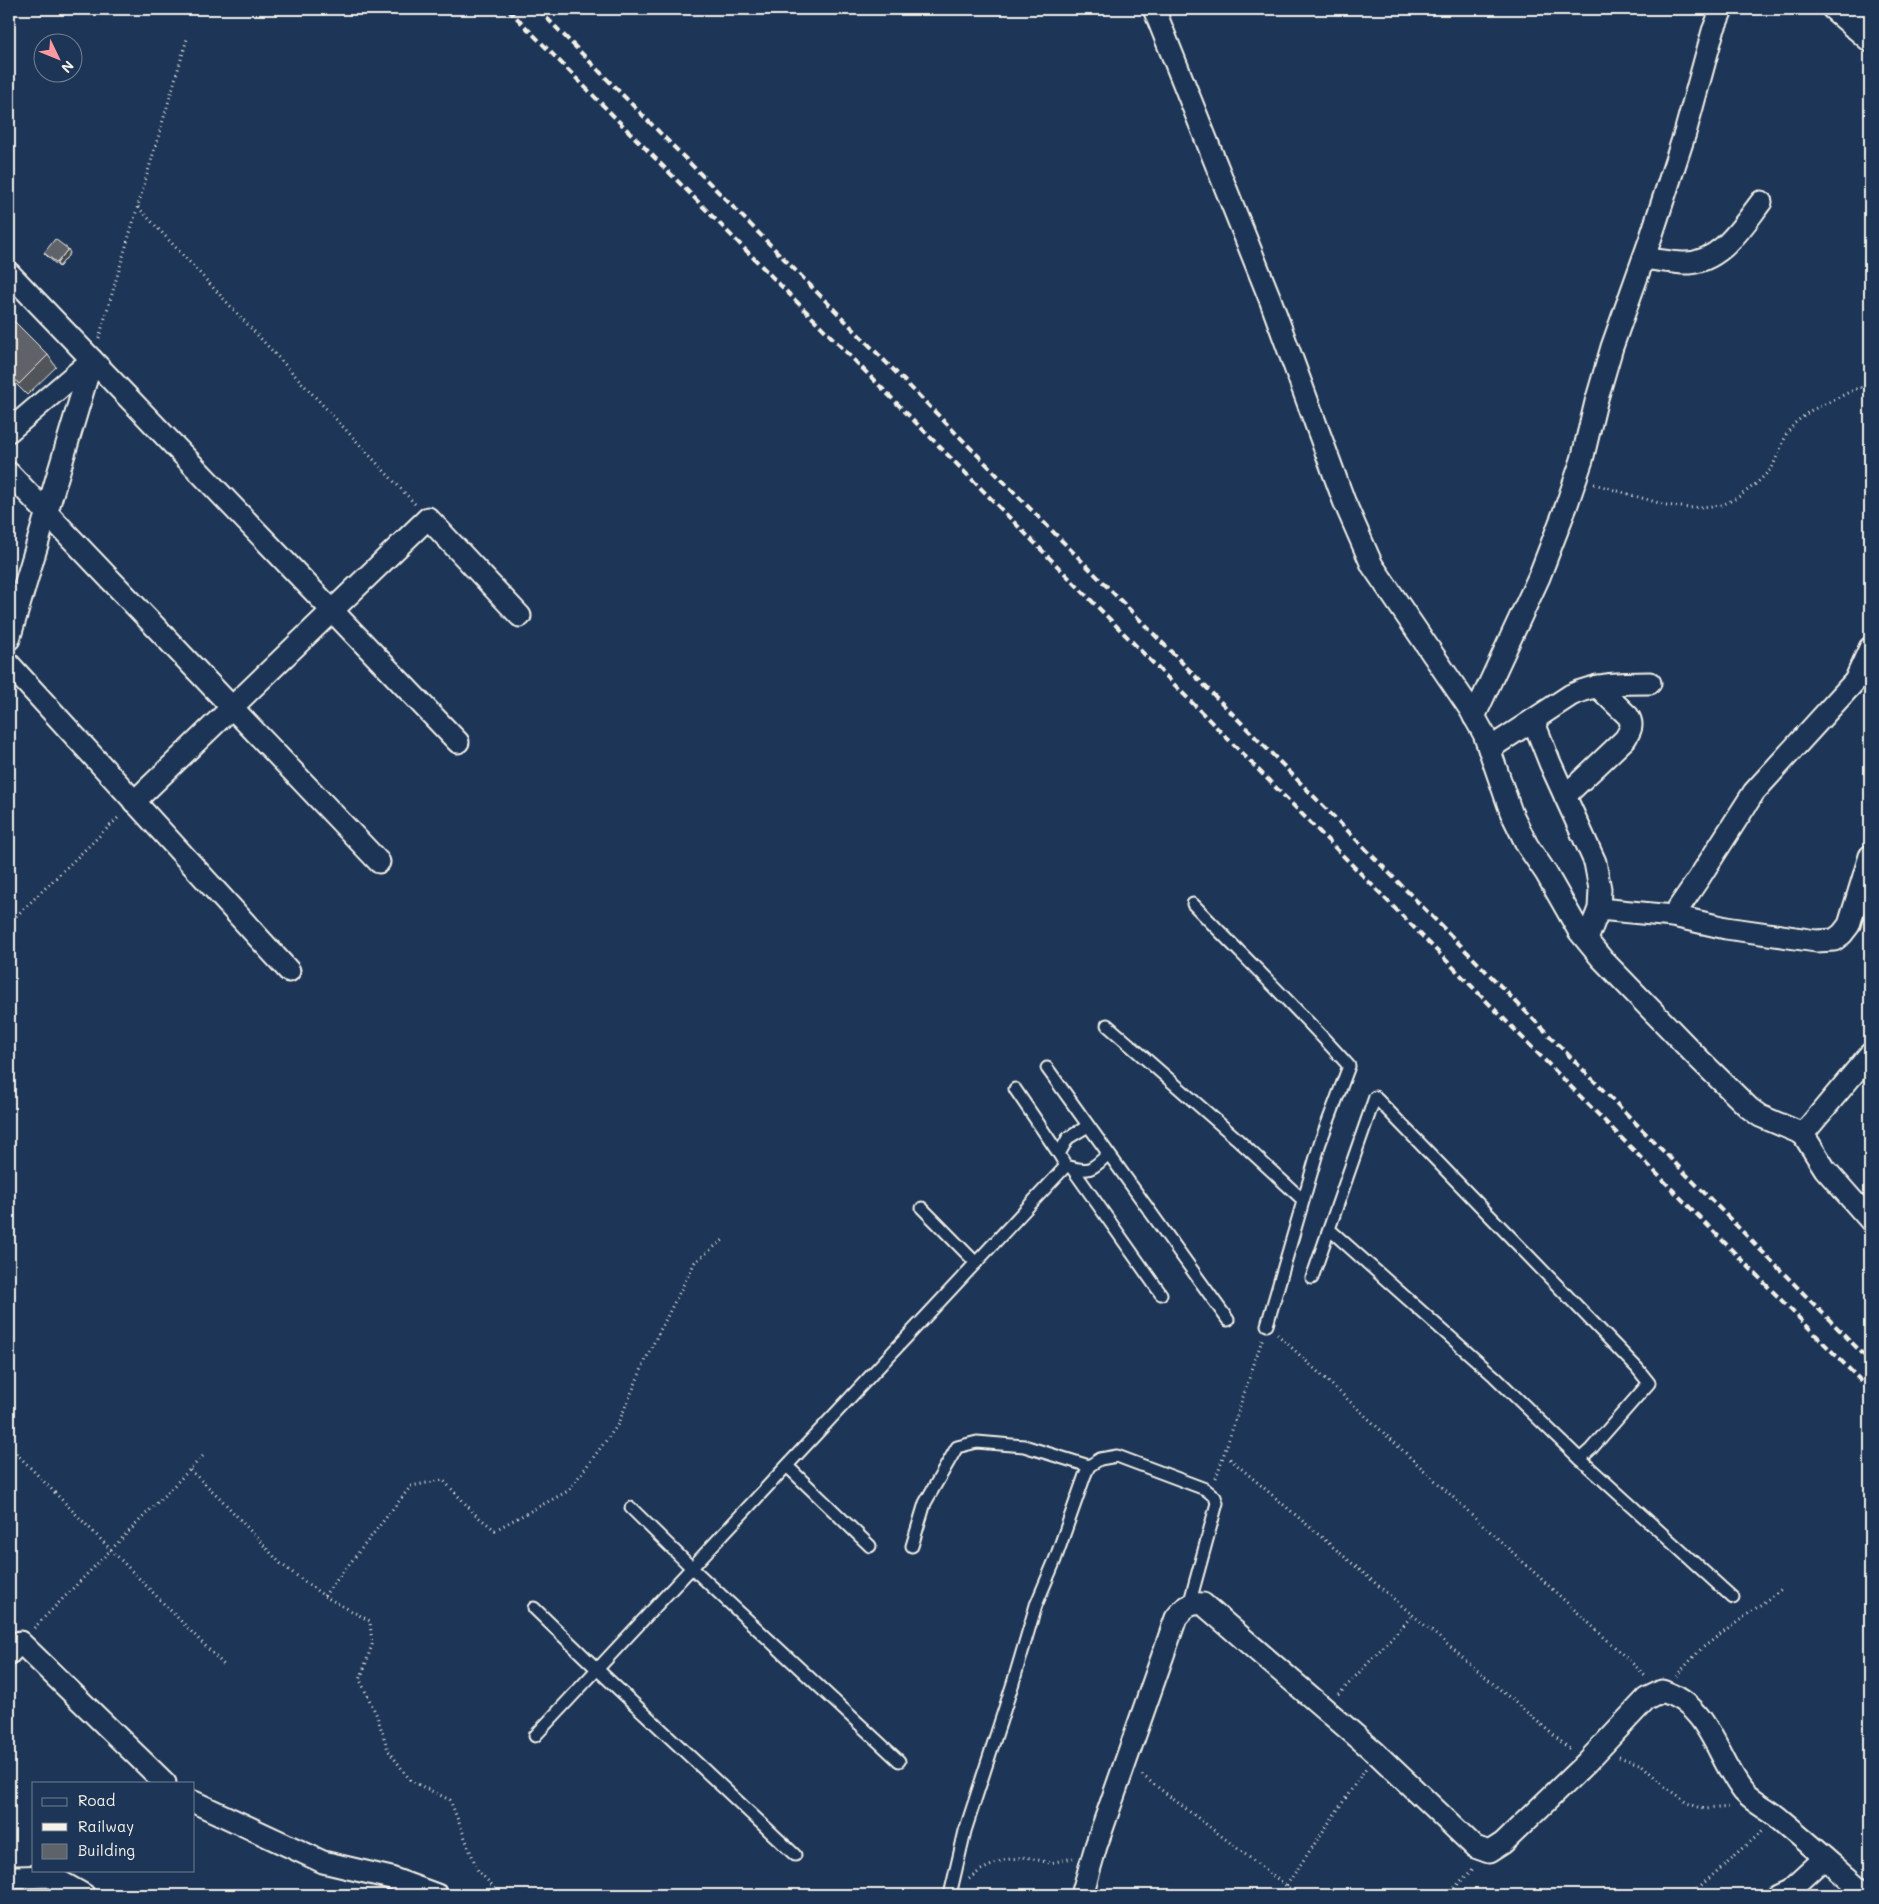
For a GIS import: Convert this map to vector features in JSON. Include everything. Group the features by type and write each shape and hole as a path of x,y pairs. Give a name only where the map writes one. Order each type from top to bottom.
{"street":[{"path":"1832,9 1870,41"},
{"path":"1157,10 1270,299 1344,501 1372,565 1484,734 1511,812 1528,845 1578,930 1608,966 1749,1108 1760,1116 1803,1134 1825,1169 1870,1220"},
{"path":"1474,717 1539,577 1582,460 1612,347 1644,258 1685,133 1720,10"},
{"path":"1854,27 1870,12"},
{"path":"1644,258 1684,263 1699,261 1716,253 1734,236 1761,202"},
{"path":"9,273 458,742"},
{"path":"9,430 92,360"},
{"path":"9,639 92,360"},
{"path":"9,473 379,862"},
{"path":"134,802 428,518 520,616"},
{"path":"1673,916 1705,870 1754,792 1855,681 1870,648"},
{"path":"9,664 289,971"},
{"path":"1489,749 1571,695 1586,688 1610,684 1650,683"},
{"path":"1565,796 1625,739 1631,728 1628,716 1596,686"},
{"path":"1533,720 1542,746 1595,862 1600,889 1599,909 1587,939"},
{"path":"1599,909 1673,916 1735,930 1816,941 1834,940 1849,925 1870,856"},
{"path":"1803,1134 1870,1054"},
{"path":"1082,1895 1096,1846 1176,1618 1189,1605 1203,1604 1376,1753 1475,1847 1489,1852 1503,1844 1591,1758 1646,1699 1662,1691 1674,1695 1686,1703 1693,1711 1714,1738 1732,1775 1751,1799 1778,1817 1868,1895"},
{"path":"15,1648 164,1782"},
{"path":"195,1802 323,1862 391,1878 437,1895"},
{"path":"1779,1895 1790,1890 1825,1858"},
{"path":"9,1879 50,1876 84,1895"}],"lane":[{"path":"1193,904 1242,956 1318,1030 1349,1066 1320,1143 1267,1325"},
{"path":"1107,1025 1236,1138 1303,1200"},
{"path":"1047,1068 1228,1320"},
{"path":"1015,1089 1059,1154 1161,1294"},
{"path":"1312,1278 1375,1097 1637,1368 1649,1383 1580,1459"},
{"path":"1059,1154 1068,1138 1088,1126"},
{"path":"1069,1167 1083,1171 1096,1166 1108,1154"},
{"path":"535,1736 976,1262 1069,1167"},
{"path":"922,1208 976,1262"},
{"path":"1329,1229 1494,1376 1580,1459 1733,1598"},
{"path":"912,1546 925,1503 957,1447 977,1442 1024,1446 1089,1466"},
{"path":"950,1895 965,1831 1036,1606 1089,1466 1100,1459 1117,1456 1205,1489 1211,1494 1217,1503 1189,1605"},
{"path":"787,1466 870,1546"},
{"path":"631,1508 692,1568 899,1761"},
{"path":"534,1608 597,1670 795,1855"}],"path":[{"path":"92,360 188,39"},
{"path":"138,207 428,518"},
{"path":"1575,480 1666,505 1689,508 1722,504 1737,498 1756,484 1772,468 1787,434 1810,411 1858,388 1870,386"},
{"path":"9,923 134,802"},
{"path":"324,1596 411,1486 443,1480 477,1516 495,1530 568,1491 617,1426 650,1350 695,1262 723,1240"},
{"path":"1211,1494 1267,1325 1662,1691 1701,1649 1783,1588"},
{"path":"9,1446 226,1666"},
{"path":"15,1648 204,1455"},
{"path":"1230,1459 1413,1615 1591,1758 1621,1758 1642,1765 1687,1803 1704,1808 1731,1808 1751,1799"},
{"path":"190,1470 220,1498 281,1564 324,1596 370,1621 372,1646 360,1680 377,1716 388,1750 411,1781 450,1800 478,1871 502,1895"},
{"path":"1317,1702 1341,1692 1413,1615"},
{"path":"1284,1895 1286,1886 1376,1753"},
{"path":"1125,1763 1298,1895"},
{"path":"1690,1895 1778,1817"},
{"path":"968,1880 981,1870 1003,1860 1026,1857 1050,1863 1071,1859 1096,1846"},
{"path":"1447,1895 1489,1852"}],"building":[{"path":"55,239 68,249 57,263 44,253"},
{"path":"9,316 48,355 19,384 9,373"}],"railway":[{"path":"508,9 1870,1390"},
{"path":"538,9 1870,1361"}]}
